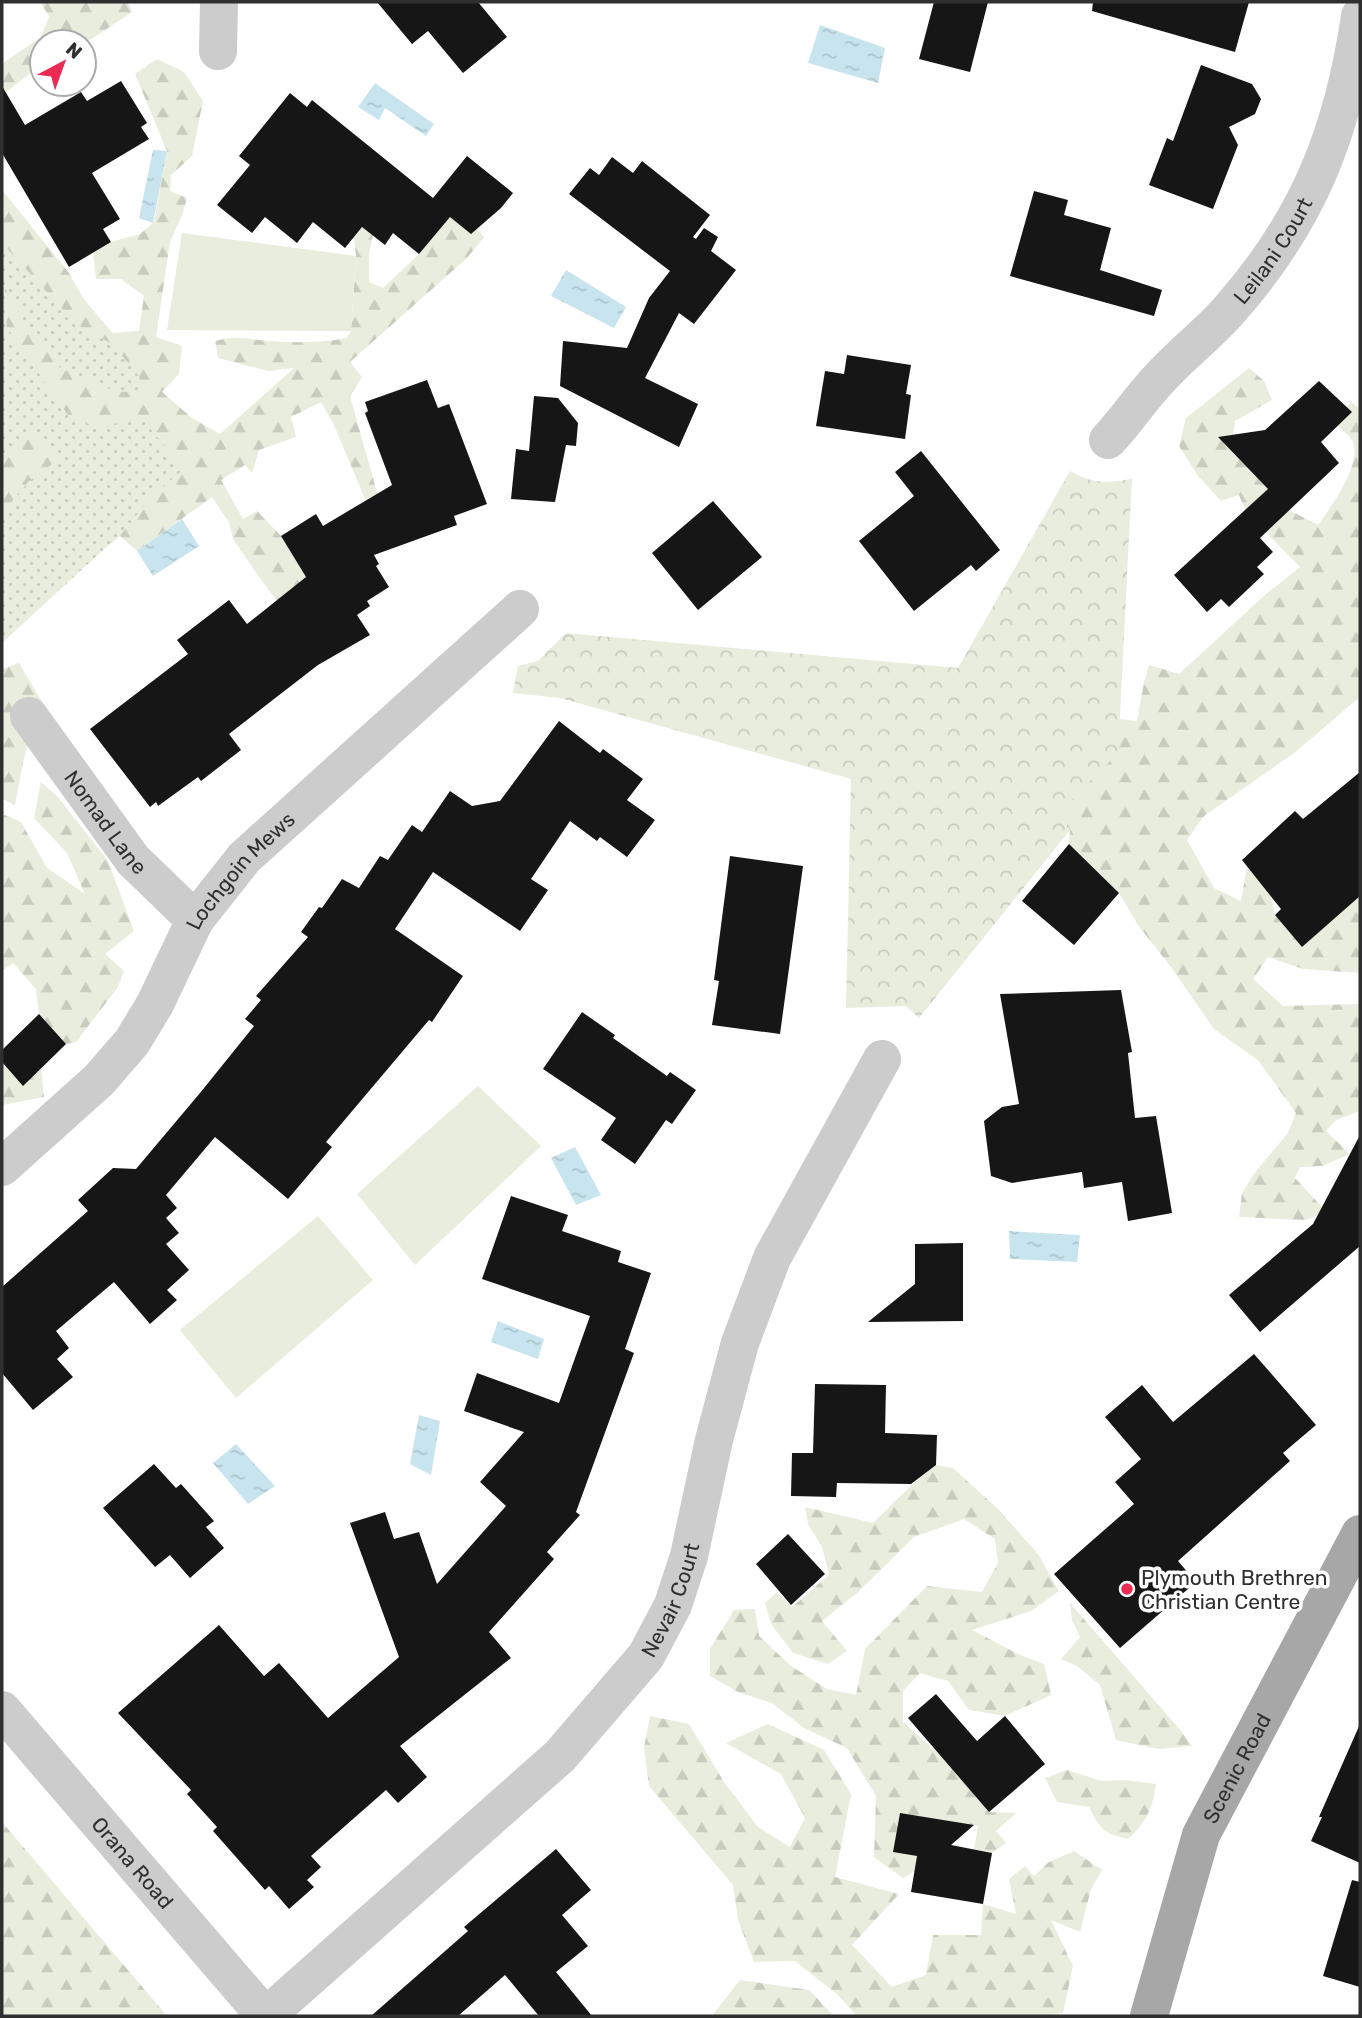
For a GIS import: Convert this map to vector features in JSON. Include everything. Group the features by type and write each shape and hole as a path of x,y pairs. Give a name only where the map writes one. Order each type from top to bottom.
{"main road":[{"name":"Scenic Road","path":"1149,2016 1200,1835 1360,1534"}],"street":[{"path":"218,51 219,2"},
{"name":"Leilani Court","path":"1108,440 1158,379 1202,338 1251,285 1301,209 1323,164 1340,115 1354,60 1360,16"},
{"name":"Lochgoin Mews","path":"2,1167 99,1080 132,1042 155,1004 195,920 244,858 520,609"},
{"name":"Nomad Lane","path":"29,716 133,860 195,920"},
{"name":"Nevair Court","path":"266,2016 560,1755 646,1656 673,1605 690,1556 714,1440 740,1342 772,1258 882,1059"},
{"name":"Orana Road","path":"2,1710 266,2016"}],"green space":[{"path":"40,2 128,2 132,12 98,35 98,28 44,28 49,16"},
{"path":"28,46 28,75 2,95 2,64"},
{"path":"157,59 184,72 203,101 192,156 171,175 170,191 187,198 170,242 156,337 182,346 179,374 162,392 192,418 220,434 294,368 268,371 218,358 215,341 236,338 308,342 347,338 351,331 356,256 354,237 362,227 373,235 369,253 369,282 383,288 419,254 448,215 470,233 475,227 484,237 467,258 350,362 362,377 350,396 378,496 373,518 334,425 321,402 291,417 296,437 259,450 252,473 245,465 221,480 243,519 257,511 281,536 313,589 284,609 233,539 229,522 212,497 137,551 120,536 150,498 184,469 142,419 102,426 72,421 7,328 5,288 26,324 59,367 116,392 142,391 139,376 112,344 76,324 2,243 2,190 69,273 83,298 112,333 139,331 144,296 121,279 96,279 93,253 111,242 140,234 154,222 167,151 135,74"},
{"path":"2,203 216,455 102,551 2,643"},
{"path":"182,233 356,256 351,331 167,330"},
{"path":"1249,368 1264,381 1272,400 1235,421 1233,453 1289,510 1318,525 1344,485 1353,462 1353,442 1338,426 1345,408 1351,402 1360,409 1360,697 1294,753 1204,816 1187,840 1214,888 1241,901 1247,867 1270,892 1275,915 1302,946 1352,903 1325,871 1351,854 1360,865 1360,973 1303,969 1268,957 1253,979 1283,1006 1360,1004 1360,1111 1336,1120 1326,1131 1350,1154 1322,1166 1300,1167 1295,1178 1322,1207 1318,1215 1305,1220 1239,1217 1242,1193 1256,1171 1288,1133 1296,1113 1258,1060 1214,1029 1138,925 1119,893 1069,844 1070,830 1057,816 1101,717 1137,721 1149,665 1179,674 1265,595 1300,567 1246,512 1239,495 1221,501 1198,476 1179,446 1186,418"},
{"path":"31,430 63,456 29,481 2,513 2,459"},
{"path":"1070,471 1100,481 1132,479 1118,753 1057,815 1070,830 919,1018 906,1006 846,1008 851,779 560,698 513,693 518,666 538,661 566,633 958,668"},
{"path":"19,663 42,702 24,758 15,805 2,799 2,669"},
{"path":"41,782 58,797 108,861 134,931 105,954 124,971 118,987 76,1042 66,1044 39,1014 36,989 13,963 2,971 2,814 21,822 47,868 85,894 67,853 34,818"},
{"path":"2,1059 23,1085 41,1068 44,1097 2,1105"},
{"path":"478,1086 541,1146 415,1265 357,1194"},
{"path":"318,1216 373,1280 236,1398 180,1330"},
{"path":"936,1465 953,1468 998,1509 1038,1554 1059,1591 1031,1611 972,1630 1044,1664 1051,1695 1005,1716 969,1710 948,1681 920,1673 903,1691 903,1722 939,1754 989,1812 1016,1813 996,1831 1006,1843 992,1853 974,1849 978,1826 900,1813 893,1852 917,1856 915,1871 903,1878 874,1857 876,1796 847,1748 804,1728 772,1703 738,1692 710,1676 710,1649 734,1610 755,1609 759,1636 791,1666 827,1689 856,1695 865,1649 927,1586 982,1592 998,1563 995,1539 964,1519 914,1537 857,1593 822,1621 847,1651 828,1664 793,1653 771,1624 765,1603 777,1592 792,1607 829,1575 822,1547 808,1524 805,1507 873,1523"},
{"path":"1070,1603 1192,1746 1159,1749 1116,1740 1100,1685 1077,1666 1061,1659 1080,1637 1072,1620"},
{"path":"650,1716 689,1724 724,1782 758,1827 790,1847 805,1818 781,1774 726,1743 768,1724 824,1750 851,1794 835,1877 899,1894 852,1945 892,1987 926,1975 933,1935 981,1935 983,1904 1016,1914 1009,1879 1025,1866 1034,1876 1049,1862 1074,1851 1102,1870 1091,1889 1080,1932 1051,1920 1073,1966 1063,2013 1045,2016 857,2016 837,1994 795,1961 754,1962 738,1920 733,1885 649,1786 644,1747"},
{"path":"1067,1770 1102,1781 1124,1780 1156,1784 1153,1801 1144,1821 1128,1839 1104,1829 1096,1821 1089,1807 1057,1802 1045,1778"},
{"path":"2,1822 167,2016 6,2016 2,2011"},
{"path":"740,1980 809,1990 834,2016 712,2016"}],"water":[{"path":"820,25 885,48 878,83 808,63"},
{"path":"375,83 434,124 426,136 385,108 379,120 358,107"},
{"path":"153,150 167,151 153,223 139,218"},
{"path":"566,270 626,307 614,328 551,296"},
{"path":"182,519 199,546 153,576 137,551"},
{"path":"575,1147 601,1195 576,1205 551,1158"},
{"path":"1009,1231 1080,1235 1077,1262 1010,1259"},
{"path":"498,1321 544,1339 538,1359 491,1342"},
{"path":"419,1415 440,1421 431,1475 410,1464"},
{"path":"236,1444 275,1486 248,1504 213,1463"}],"building":[{"path":"377,2 478,2 507,37 463,73 428,31 412,44"},
{"path":"934,2 988,2 970,72 919,59"},
{"path":"1093,2 1249,2 1235,52 1092,11"},
{"path":"1201,65 1252,84 1261,99 1255,114 1229,127 1238,145 1213,209 1149,185 1167,138 1173,141"},
{"path":"121,81 147,123 141,127 149,139 92,173 120,219 103,229 111,242 69,267 2,153 2,86 25,125 71,98 85,98 87,101 98,98 98,95"},
{"path":"290,93 307,107 312,100 433,198 467,156 513,193 501,208 471,234 450,217 419,254 393,233 385,245 362,227 345,248 313,222 297,243 265,217 252,233 217,205 250,165 239,156"},
{"path":"612,157 633,173 642,161 710,215 693,237 696,239 704,228 718,237 711,251 736,270 694,324 679,313 645,378 698,404 679,447 560,386 563,341 627,348 649,298 670,271 569,194 590,168 599,175"},
{"path":"1034,191 1068,200 1064,215 1111,228 1100,270 1162,290 1154,316 1010,276"},
{"path":"847,355 911,365 906,394 911,395 905,439 816,426 825,371 844,374"},
{"path":"427,380 438,408 449,404 487,504 454,516 457,525 374,555 379,564 376,566 389,587 367,601 370,606 357,615 370,635 318,665 229,734 241,750 201,781 198,777 158,806 156,802 150,807 90,729 188,654 177,640 229,600 247,624 306,577 281,536 316,514 323,526 392,485 365,413 368,411 365,402"},
{"path":"1319,381 1352,412 1321,442 1339,463 1260,538 1273,552 1257,567 1264,574 1229,607 1221,599 1207,612 1174,575 1268,489 1218,437 1265,430"},
{"path":"534,396 558,398 578,423 576,446 566,445 555,502 511,499 516,449 529,451"},
{"path":"921,451 1000,550 976,571 971,565 914,611 859,541 914,496 895,472"},
{"path":"713,501 762,557 698,610 652,553"},
{"path":"559,721 600,753 603,749 643,779 627,800 655,820 627,857 600,837 597,841 570,821 531,879 548,890 520,931 433,872 395,929 463,976 432,1022 429,1020 326,1142 332,1147 288,1199 215,1137 166,1195 177,1208 166,1218 179,1233 166,1244 189,1270 167,1290 177,1300 150,1324 114,1282 56,1331 69,1348 57,1359 73,1377 33,1410 2,1373 2,1287 88,1211 78,1200 113,1168 136,1169 200,1093 254,1026 245,1019 261,1000 256,996 308,937 301,932 342,879 359,888 380,856 388,860 412,825 422,832 450,791 472,806 500,801"},
{"path":"1360,772 1360,896 1302,947 1275,915 1281,909 1242,860 1295,811 1303,819"},
{"path":"1069,844 1119,893 1074,945 1022,901"},
{"path":"730,856 803,866 780,1034 712,1025 719,981 714,980"},
{"path":"1121,990 1132,1052 1128,1053 1135,1118 1156,1116 1172,1213 1128,1221 1122,1182 1084,1188 1082,1172 1012,1183 991,1176 984,1121 1002,1107 1019,1104 1000,994"},
{"path":"582,1012 615,1035 613,1038 667,1076 670,1072 696,1090 672,1124 666,1120 635,1164 601,1140 616,1118 543,1069"},
{"path":"39,1014 66,1044 23,1086 2,1062 2,1050"},
{"path":"1360,1135 1360,1246 1260,1332 1229,1295 1313,1224"},
{"path":"511,1196 568,1215 562,1231 621,1251 618,1262 651,1273 625,1349 634,1353 576,1512 580,1515 547,1552 554,1559 489,1632 511,1658 400,1746 427,1777 398,1803 386,1790 311,1856 321,1867 307,1880 314,1887 289,1909 269,1886 265,1890 213,1831 217,1827 187,1794 191,1790 118,1713 219,1625 264,1676 279,1663 328,1718 399,1657 350,1523 385,1512 394,1539 419,1532 437,1584 506,1506 480,1482 524,1432 464,1411 477,1373 559,1403 590,1316 482,1279"},
{"path":"963,1243 963,1321 868,1322 915,1284 915,1244"},
{"path":"1254,1354 1316,1425 1283,1453 1290,1461 1178,1561 1196,1582 1120,1648 1054,1574 1134,1504 1115,1482 1141,1459 1105,1417 1142,1385 1173,1422"},
{"path":"815,1384 886,1385 885,1433 937,1435 936,1465 911,1484 837,1483 836,1497 791,1496 792,1453 813,1453"},
{"path":"154,1464 176,1488 181,1484 214,1521 206,1527 224,1548 190,1578 170,1555 155,1567 103,1508"},
{"path":"788,1534 825,1574 791,1605 756,1564"},
{"path":"936,1694 977,1741 1005,1716 1045,1764 989,1812 908,1718"},
{"path":"1360,1724 1360,1863 1311,1841"},
{"path":"900,1813 974,1825 951,1845 992,1853 983,1904 911,1892 917,1856 893,1852"},
{"path":"556,1849 591,1890 562,1915 588,1946 556,1972 592,2016 539,2016 505,1975 458,2016 371,2016 468,1931 464,1927"},
{"path":"1352,1880 1360,1882 1360,1987 1323,1976"}],"place":[{"name":"Plymouth Brethren Christian Centre","path":"1127,1589"}]}
